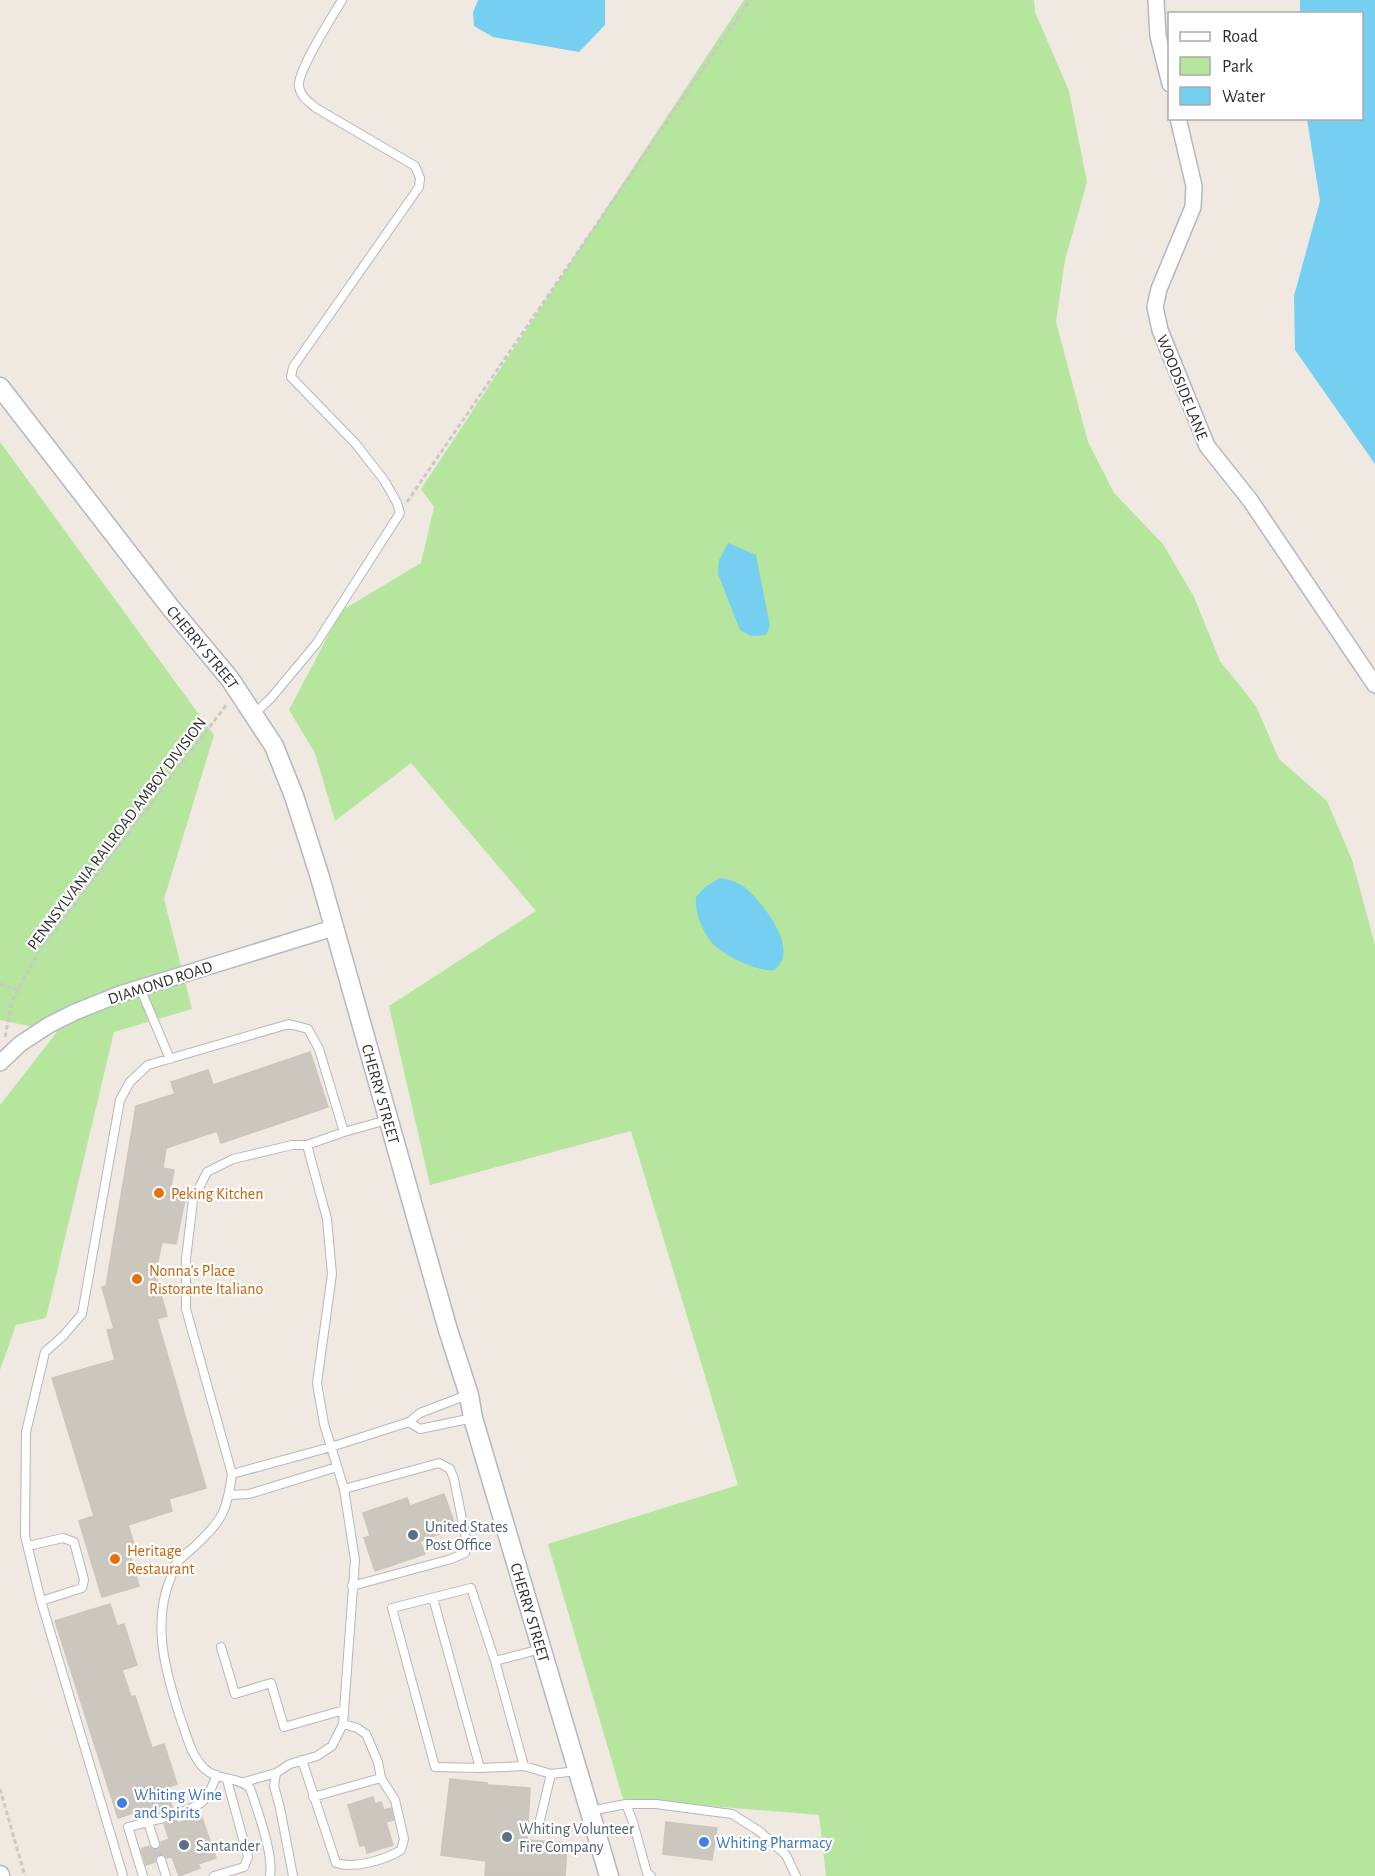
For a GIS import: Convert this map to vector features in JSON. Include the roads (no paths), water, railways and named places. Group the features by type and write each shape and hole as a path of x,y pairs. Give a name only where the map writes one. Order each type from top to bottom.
{"street":[{"path":"1156,0 1158,36 1168,76"},
{"name":"WOODSIDE LANE","path":"1178,120 1194,186 1193,207 1159,289 1155,307 1160,330 1207,446 1250,500 1375,685"},
{"name":"CHERRY STREET","path":"0,387 237,690 273,746 294,796 319,874 445,1319 469,1395 473,1418 609,1876"},
{"name":"DIAMOND ROAD","path":"0,1063 20,1044 49,1025 75,1012 140,988 333,928"}],"lane":[{"path":"254,714 271,698 316,644 400,513 384,480 355,442 291,377 293,367 419,187 420,178 415,166 316,108 302,96 298,84 305,65 342,0"},
{"path":"140,988 170,1059"},
{"path":"123,1876 41,1601 25,1536 26,1432 45,1352 82,1314 120,1100 130,1082 148,1065 289,1024 308,1029 319,1049 344,1132"},
{"path":"307,1145 327,1220 332,1274 317,1383 324,1424 344,1490 355,1560 343,1724 332,1746 317,1756 290,1764 276,1773 244,1782 227,1780 206,1770 192,1750 170,1685 160,1633 164,1592 176,1564 208,1534 223,1515 230,1495 232,1474 186,1309 186,1260 193,1200 207,1172 232,1159 292,1145 307,1145 388,1120"},
{"path":"232,1474 331,1447 409,1422 420,1413 469,1395"},
{"path":"409,1422 420,1429 473,1418"},
{"path":"344,1490 439,1463 450,1469 454,1479 467,1544 465,1553 451,1559 352,1587"},
{"path":"230,1495 249,1494 337,1467"},
{"path":"28,1546 63,1538 74,1542 84,1580 82,1588 41,1601"},
{"path":"524,1766 495,1661 471,1588 392,1608 435,1767 524,1766 551,1774 577,1771"},
{"path":"433,1598 480,1768"},
{"path":"221,1647 235,1695 270,1683 284,1727 344,1710"},
{"path":"495,1661 541,1649"},
{"path":"302,1760 336,1863 347,1867 390,1857 401,1850 404,1839 395,1800 381,1778 378,1761 366,1734 357,1728 343,1724"},
{"path":"276,1773 274,1786 293,1876"},
{"path":"539,1824 551,1774"},
{"path":"143,1876 128,1827 200,1804 206,1799 217,1775"},
{"path":"314,1797 381,1778"},
{"path":"214,1876 244,1867 248,1857 227,1780"},
{"path":"244,1782 250,1788 260,1820 271,1868 270,1876"},
{"path":"589,1812 626,1804 656,1804 732,1814 759,1831 786,1855 796,1876"},
{"path":"626,1804 647,1873 651,1876"},
{"path":"148,1822 155,1844"},
{"path":"161,1860 166,1876"}],"water":[{"path":"478,0 605,0 605,25 579,52 493,37 474,26 473,12"},
{"path":"1300,0 1375,0 1375,464 1295,350 1294,296 1320,201 1307,120 1363,120 1363,12 1300,12"},
{"path":"728,543 756,555 770,626 766,635 751,636 740,630 718,574 719,560"},
{"path":"720,878 743,886 759,902 776,926 783,950 781,961 774,970 760,969 734,959 714,945 707,935 700,923 696,897 705,887"}],"place":[{"name":"Peking Kitchen","path":"159,1193"},
{"name":"Nonna's Place Ristorante Italiano","path":"137,1279"},
{"name":"United States Post Office","path":"413,1535"},
{"name":"Heritage Restaurant","path":"115,1559"},
{"name":"Whiting Wine and Spirits","path":"122,1803"},
{"name":"Whiting Volunteer Fire Company","path":"507,1837"},
{"name":"Whiting Pharmacy","path":"704,1842"},
{"name":"Santander","path":"184,1845"}]}
